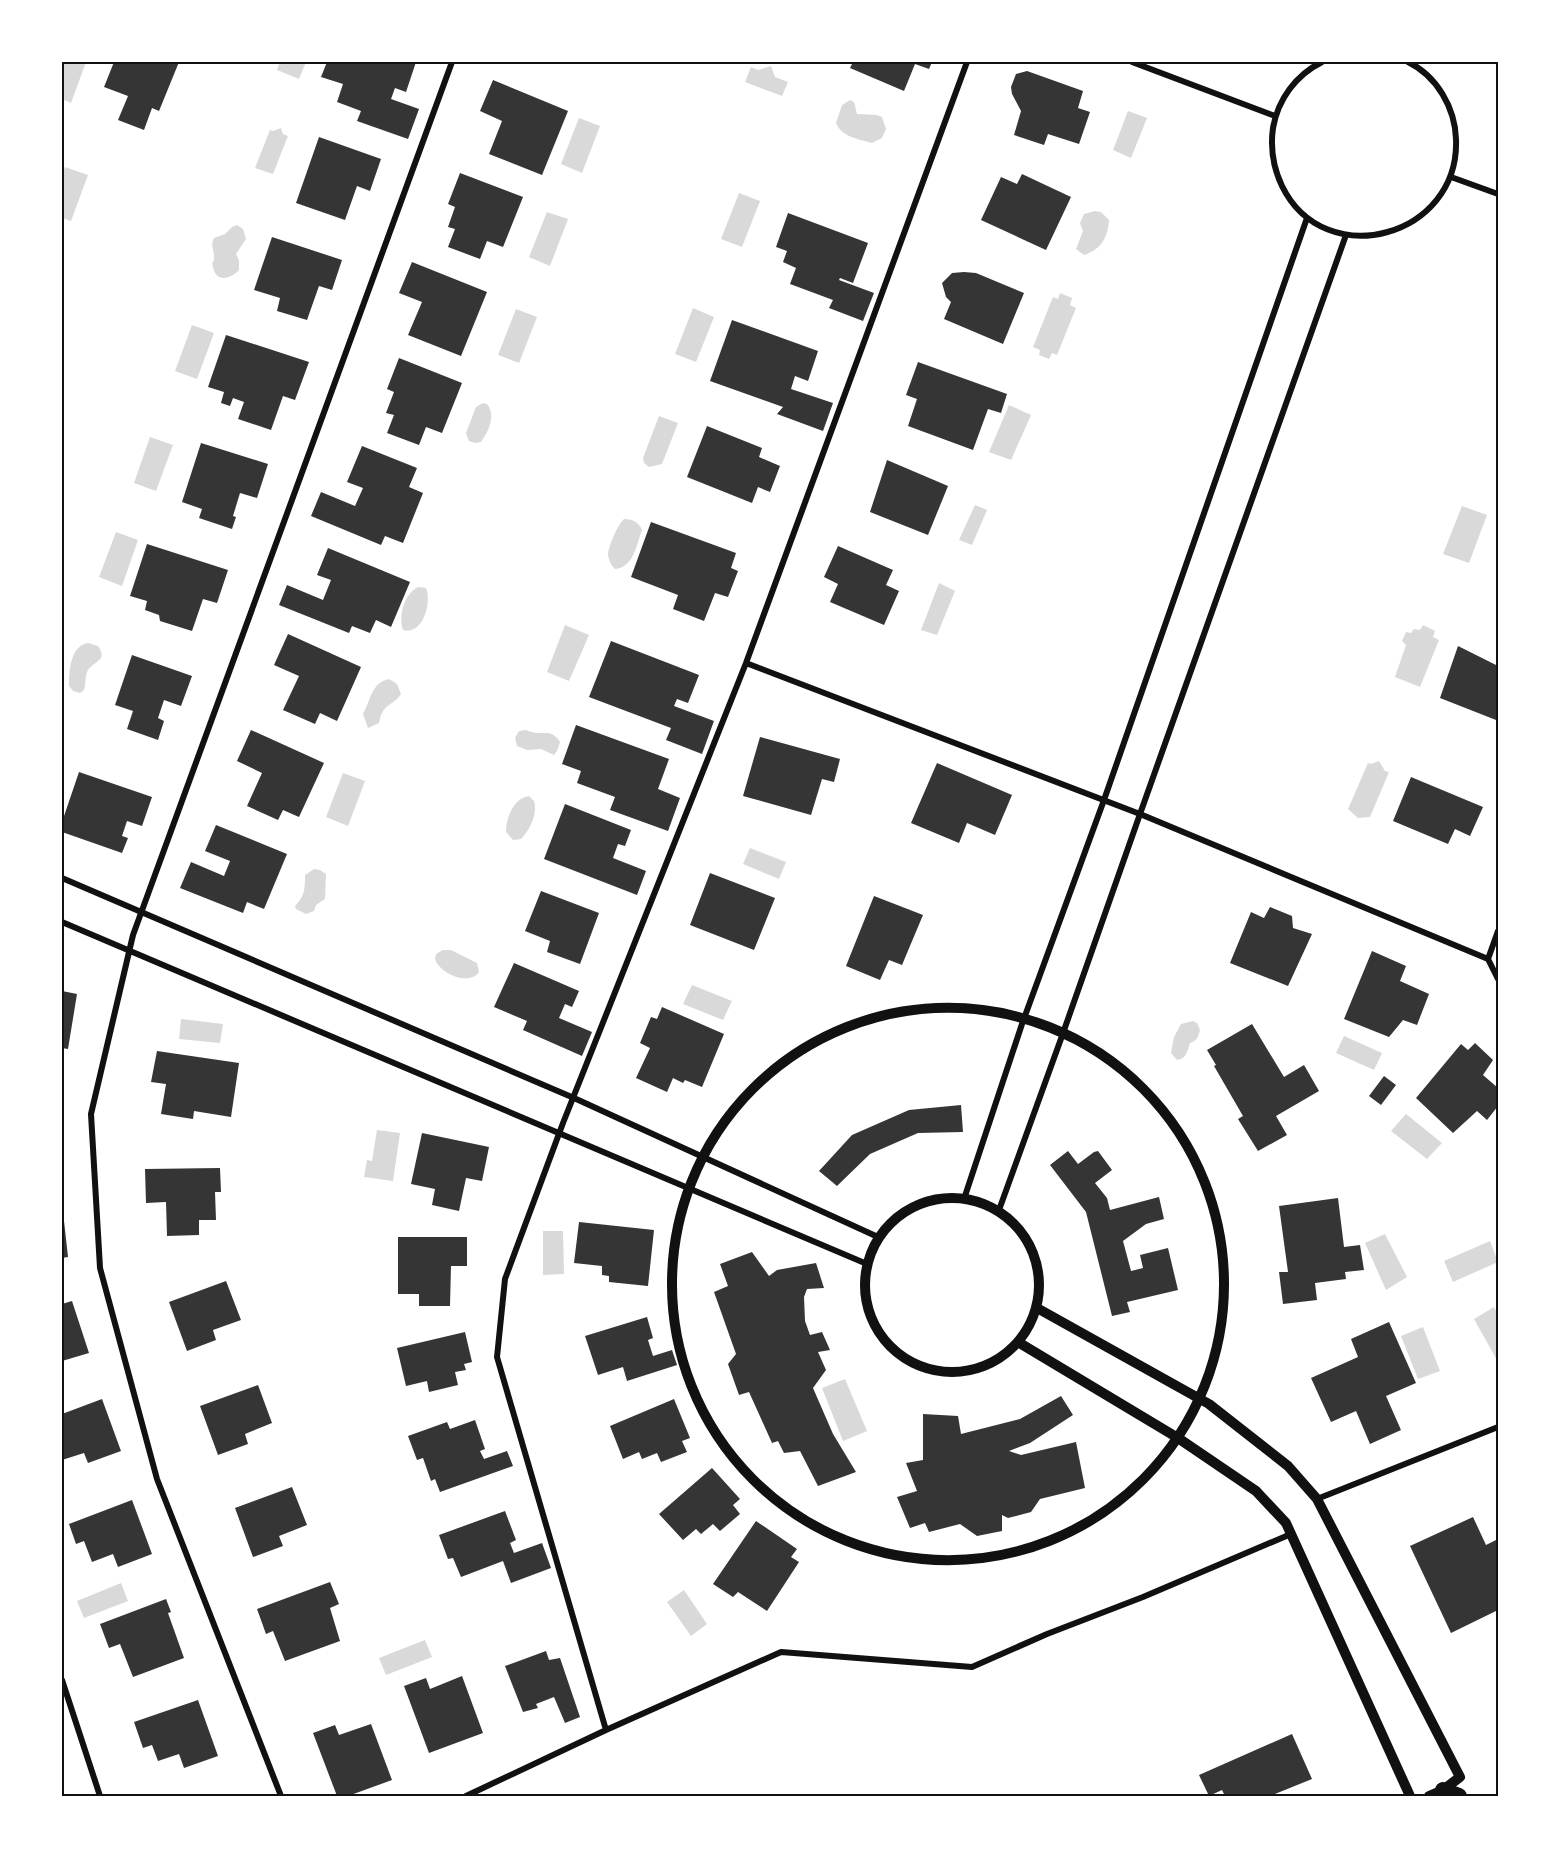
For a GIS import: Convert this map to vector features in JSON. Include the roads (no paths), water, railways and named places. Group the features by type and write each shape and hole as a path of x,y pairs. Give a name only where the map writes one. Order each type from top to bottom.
{"highway":[{"path":"1436,1793 1459,1797"}],"street":[{"path":"281,1797 157,1479 100,1268 91,1114 129,950 141,912 452,62"},
{"path":"606,1730 497,1357 505,1279 559,1134 746,663 967,62"},
{"path":"1132,62 1275,116"},
{"path":"1322,62 1307,69 1288,90 1275,116 1270,144 1275,172 1287,197 1307,218 1346,235 1372,236 1397,230 1420,218 1438,199 1451,177 1456,152 1456,135 1448,102 1432,80 1408,62"},
{"path":"1451,177 1498,194"},
{"path":"964,1199 1022,1024 1104,800 1307,218"},
{"path":"999,1210 1346,235"},
{"path":"746,663 1140,814 1488,959 1498,979"},
{"path":"62,878 574,1098 878,1237"},
{"path":"62,922 867,1264"},
{"path":"1488,959 1498,931"},
{"path":"921,1010 985,1015 1062,1036 1097,1054 1133,1078 1170,1116 1202,1168 1221,1232 1226,1298 1214,1376 1204,1400 1144,1485 1099,1519 1010,1553 963,1558 895,1554 816,1525 766,1492 718,1439 687,1380 671,1309 674,1248 687,1187 709,1136 748,1085 804,1048 851,1023 921,1010"},
{"path":"964,1199 977,1201 999,1210 1020,1229 1034,1253 1040,1281 1037,1308 1029,1326 1018,1342 996,1361 968,1371 939,1372 912,1363 888,1345 872,1321 865,1293 867,1264 878,1237 898,1215 924,1201 964,1199"},
{"path":"1037,1308 1204,1400 1288,1466 1317,1499 1460,1778 1436,1793"},
{"path":"1018,1342 1178,1438 1256,1491 1286,1523 1410,1797"},
{"path":"1317,1499 1498,1427"},
{"path":"466,1797 606,1730 781,1652 972,1667 1292,1533"},
{"path":"62,1680 100,1797"}]}
